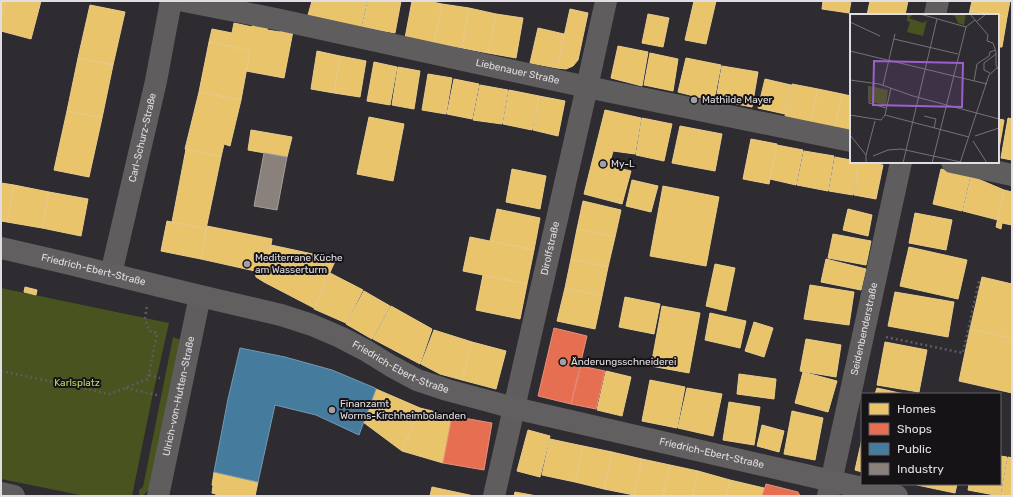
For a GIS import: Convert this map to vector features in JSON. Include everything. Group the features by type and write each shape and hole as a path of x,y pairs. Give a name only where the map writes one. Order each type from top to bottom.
{"street":[{"name":"Carl-Schurz-Straße","path":"111,274 156,80 171,1"},
{"name":"Liebenauer Straße","path":"184,1 276,19 587,87 850,141"},
{"name":"Dirolfstraße","path":"494,496 606,1"},
{"path":"934,14 938,1"},
{"name":"Seidenbenderstraße","path":"830,489 901,163"},
{"path":"957,163 1012,175"},
{"name":"Friedrich-Ebert-Straße","path":"1,248 66,262 281,315 312,325 340,337 417,380 447,390 830,489 897,496"},
{"name":"Ulrich-von-Hutten-Straße","path":"158,496 200,296"},
{"path":"1,493 14,496"}],"path":[{"path":"864,332 963,353 979,281"},
{"path":"1,371 110,394 148,379 157,333 149,331 145,318 152,284"},
{"path":"149,375 161,378"},
{"path":"125,388 157,395"}],"green space":[{"name":"Karlsplatz","path":"1,288 169,323 132,496 85,496 1,479"},
{"path":"173,337 181,340 149,489 143,496 139,496 139,490 143,487"}],"building: Homes":[{"path":"1,1 6,1 1,20"},
{"path":"6,1 41,1 31,39 1,31 1,20"},
{"path":"312,1 367,1 361,27 308,15"},
{"path":"368,1 401,1 395,33 362,27"},
{"path":"412,1 428,1 442,4 434,43 405,38"},
{"path":"694,1 716,1 706,44 685,40"},
{"path":"823,1 851,1 849,13 822,9"},
{"path":"870,1 908,1 905,14 867,14"},
{"path":"972,1 1010,1 1007,17 999,15 999,14 970,10"},
{"path":"442,4 469,8 462,48 434,43"},
{"path":"90,5 125,12 113,65 78,58"},
{"path":"469,8 496,14 488,53 462,48"},
{"path":"570,9 588,13 578,60 573,66 566,69 557,68"},
{"path":"970,10 992,14 969,14"},
{"path":"496,14 523,18 516,58 488,53"},
{"path":"648,14 669,18 663,47 642,43"},
{"path":"999,15 1007,17 1002,47 999,47"},
{"path":"253,22 268,26 267,30 280,32 281,28 293,31 284,78 246,71 250,51 209,42 212,29 232,33 234,23 252,27"},
{"path":"538,28 564,34 557,68 530,63"},
{"path":"209,42 250,51 241,100 199,92"},
{"path":"618,46 648,52 642,86 611,78"},
{"path":"317,51 340,56 334,93 311,89"},
{"path":"650,53 678,59 673,91 644,85"},
{"path":"340,56 366,61 360,97 334,93"},
{"path":"78,58 113,65 102,118 67,111"},
{"path":"686,58 721,65 714,101 678,92"},
{"path":"374,62 397,67 390,105 367,101"},
{"path":"722,66 758,72 752,107 716,100"},
{"path":"398,67 420,71 414,109 392,105"},
{"path":"428,74 452,78 446,114 422,110"},
{"path":"454,79 479,84 472,119 447,114"},
{"path":"765,79 791,85 785,114 758,108"},
{"path":"792,84 818,89 811,122 785,116"},
{"path":"480,85 508,90 502,124 473,120"},
{"path":"818,89 842,94 835,127 811,122"},
{"path":"509,90 539,96 532,130 503,124"},
{"path":"199,92 241,100 230,146 224,144 221,157 185,149"},
{"path":"842,94 850,96 850,130 835,127"},
{"path":"539,96 565,101 558,136 533,130"},
{"path":"605,110 641,118 635,154 613,151 609,166 631,171 622,204 584,194"},
{"path":"67,111 102,118 89,177 54,170"},
{"path":"369,117 404,124 393,181 357,174"},
{"path":"642,118 672,124 664,161 636,155"},
{"path":"1008,118 1012,119 1012,160 1001,158"},
{"path":"999,119 1004,120 999,149"},
{"path":"680,126 722,134 715,171 672,163"},
{"path":"251,130 292,137 287,157 248,150"},
{"path":"751,139 777,144 769,184 743,179"},
{"path":"777,145 803,150 796,185 770,179"},
{"path":"186,149 221,157 206,229 172,222"},
{"path":"804,151 834,156 828,191 797,185"},
{"path":"835,157 850,160 850,163 859,163 853,195 829,191"},
{"path":"859,163 883,165 876,199 854,195"},
{"path":"512,169 546,176 540,209 506,202"},
{"path":"941,169 970,176 962,211 933,204"},
{"path":"971,176 1004,190 998,220 963,211"},
{"path":"632,180 658,186 651,212 626,206"},
{"path":"1,183 14,185 7,222 1,221"},
{"path":"14,185 49,192 42,228 7,222"},
{"path":"663,186 719,197 706,266 650,256"},
{"path":"1004,190 1012,192 1012,225 1002,223 1001,229 996,227"},
{"path":"49,192 88,199 81,236 42,228"},
{"path":"583,201 621,210 615,237 577,229"},
{"path":"497,209 540,218 534,250 490,241"},
{"path":"848,209 872,215 868,236 843,230"},
{"path":"915,213 952,220 946,250 909,243"},
{"path":"167,221 206,229 201,259 161,251"},
{"path":"207,226 272,239 264,282 256,277 255,271 201,259"},
{"path":"577,229 615,237 608,267 571,259"},
{"path":"833,234 871,241 866,265 828,258"},
{"path":"470,237 534,250 527,284 463,271"},
{"path":"271,245 336,259 314,308 264,282"},
{"path":"909,247 967,260 958,299 900,286"},
{"path":"571,259 608,267 602,296 565,288"},
{"path":"826,259 866,269 861,290 821,282"},
{"path":"715,264 735,268 726,311 706,306"},
{"path":"330,273 363,290 346,323 314,309"},
{"path":"483,275 527,284 520,319 476,310"},
{"path":"982,277 1012,284 1012,338 970,329"},
{"path":"810,285 854,292 849,325 804,319"},
{"path":"25,287 37,290 36,295 24,292"},
{"path":"565,288 602,296 595,329 557,321"},
{"path":"364,291 390,306 372,339 346,324"},
{"path":"895,292 954,302 948,337 888,326"},
{"path":"625,297 660,304 654,334 619,327"},
{"path":"391,306 432,329 420,364 373,339"},
{"path":"662,306 700,313 689,373 651,366"},
{"path":"710,313 746,321 740,348 705,340"},
{"path":"754,322 773,328 764,357 745,351"},
{"path":"970,329 1012,338 1012,393 959,381"},
{"path":"434,330 472,342 462,380 440,374 421,364"},
{"path":"806,339 841,345 836,377 800,371"},
{"path":"472,342 506,351 496,389 462,380"},
{"path":"885,342 927,350 919,392 877,385"},
{"path":"606,371 631,377 622,416 597,410"},
{"path":"803,372 837,381 828,412 795,403"},
{"path":"739,374 776,379 774,399 737,394"},
{"path":"650,380 685,387 677,428 642,421"},
{"path":"687,388 722,394 713,436 678,428"},
{"path":"877,388 900,393 875,393"},
{"path":"376,389 420,408 402,451 363,422"},
{"path":"729,402 760,407 754,445 723,440"},
{"path":"420,408 452,416 443,463 402,451"},
{"path":"792,411 823,418 815,460 784,454"},
{"path":"762,425 784,431 779,452 757,446"},
{"path":"528,430 550,436 540,477 517,471"},
{"path":"550,439 583,446 575,482 542,475"},
{"path":"861,443 861,472 855,470"},
{"path":"583,446 612,452 604,489 575,482"},
{"path":"612,452 642,459 634,495 604,489"},
{"path":"1001,456 1007,457 1000,496 968,490 969,485 1001,485"},
{"path":"1008,457 1012,458 1012,496 1001,496"},
{"path":"642,459 670,465 663,496 634,495"},
{"path":"670,465 698,471 692,496 663,496"},
{"path":"698,471 730,480 727,496 692,496"},
{"path":"214,472 258,482 255,496 216,496 216,494 212,493"},
{"path":"730,480 764,488 762,496 727,496"},
{"path":"917,485 957,485 955,493"},
{"path":"432,487 474,496 430,496"},
{"path":"515,492 537,496 514,496"}],"building: Shops":[{"name":"Änderungsschneiderei","path":"554,328 587,336 571,404 538,396"},
{"path":"581,366 605,371 596,409 571,404"},
{"path":"452,416 492,423 484,470 443,463"},
{"path":"766,484 798,492 800,496 762,496"}],"building: Public":[{"name":"Finanzamt Worms-Kirchheimbolanden","path":"240,348 285,357 332,370 375,388 376,389 359,435 316,415 275,405 258,482 214,472 228,399"}],"building: Industry":[{"path":"264,153 287,157 277,210 254,206"}],"place":[{"name":"Mathilde Mayer","path":"694,100"},
{"name":"My-L","path":"603,164"},
{"name":"Mediterrane Küche am Wasserturm","path":"247,264"},
{"name":"Änderungsschneiderei","path":"563,362"},
{"name":"Finanzamt Worms-Kirchheimbolanden","path":"332,410"}]}
